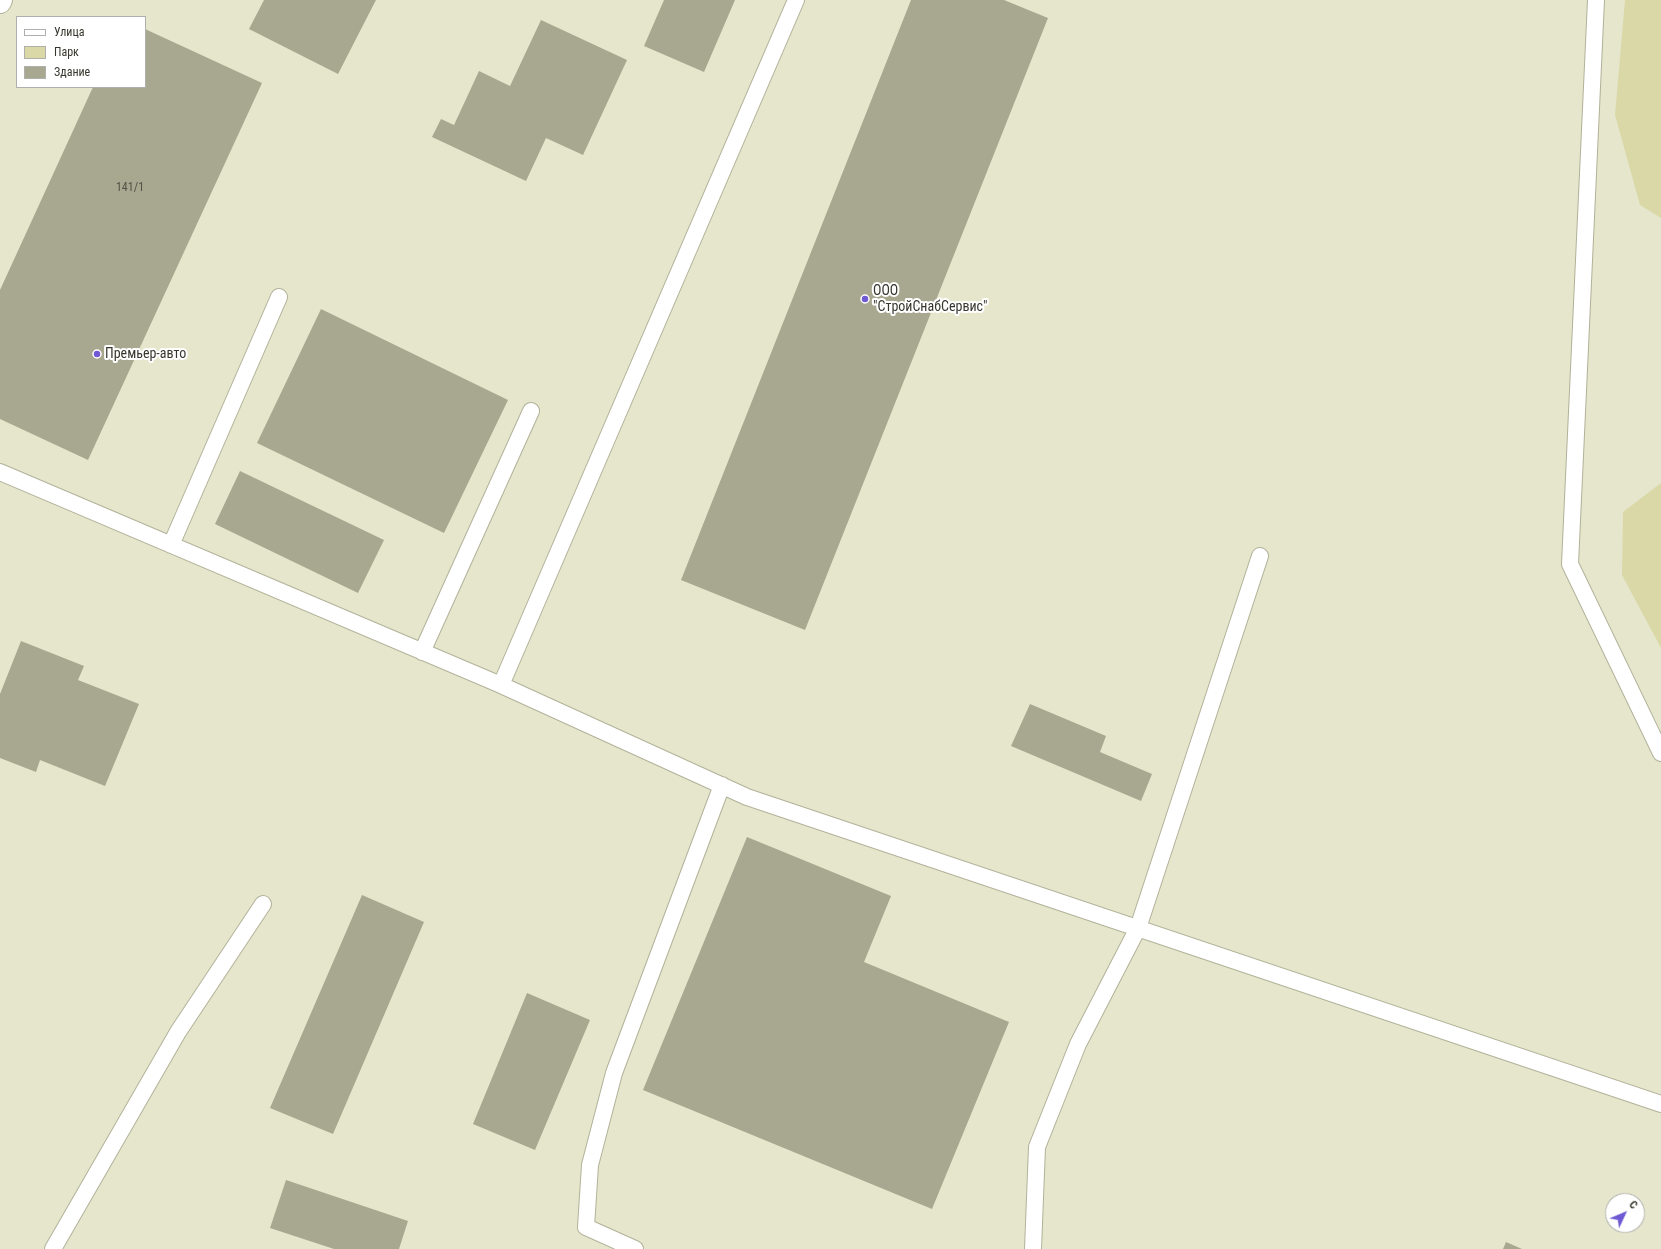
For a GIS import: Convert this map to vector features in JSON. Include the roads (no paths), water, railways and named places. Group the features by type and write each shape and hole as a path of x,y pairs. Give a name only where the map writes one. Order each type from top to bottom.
{"lane":[{"path":"501,685 796,0"},
{"path":"1596,0 1570,564 1661,753"},
{"path":"171,545 279,297"},
{"path":"422,652 531,411"},
{"path":"0,472 501,685 747,796 1661,1104"},
{"path":"1033,1249 1037,1147 1078,1044 1138,928 1260,556"},
{"path":"635,1249 586,1227 590,1165 614,1074 722,786"},
{"path":"53,1249 178,1032 263,904"}],"place":[{"name":"ООО \"СтройСнабСервис\"","path":"865,299"},
{"name":"Премьер-авто","path":"97,354"}]}
